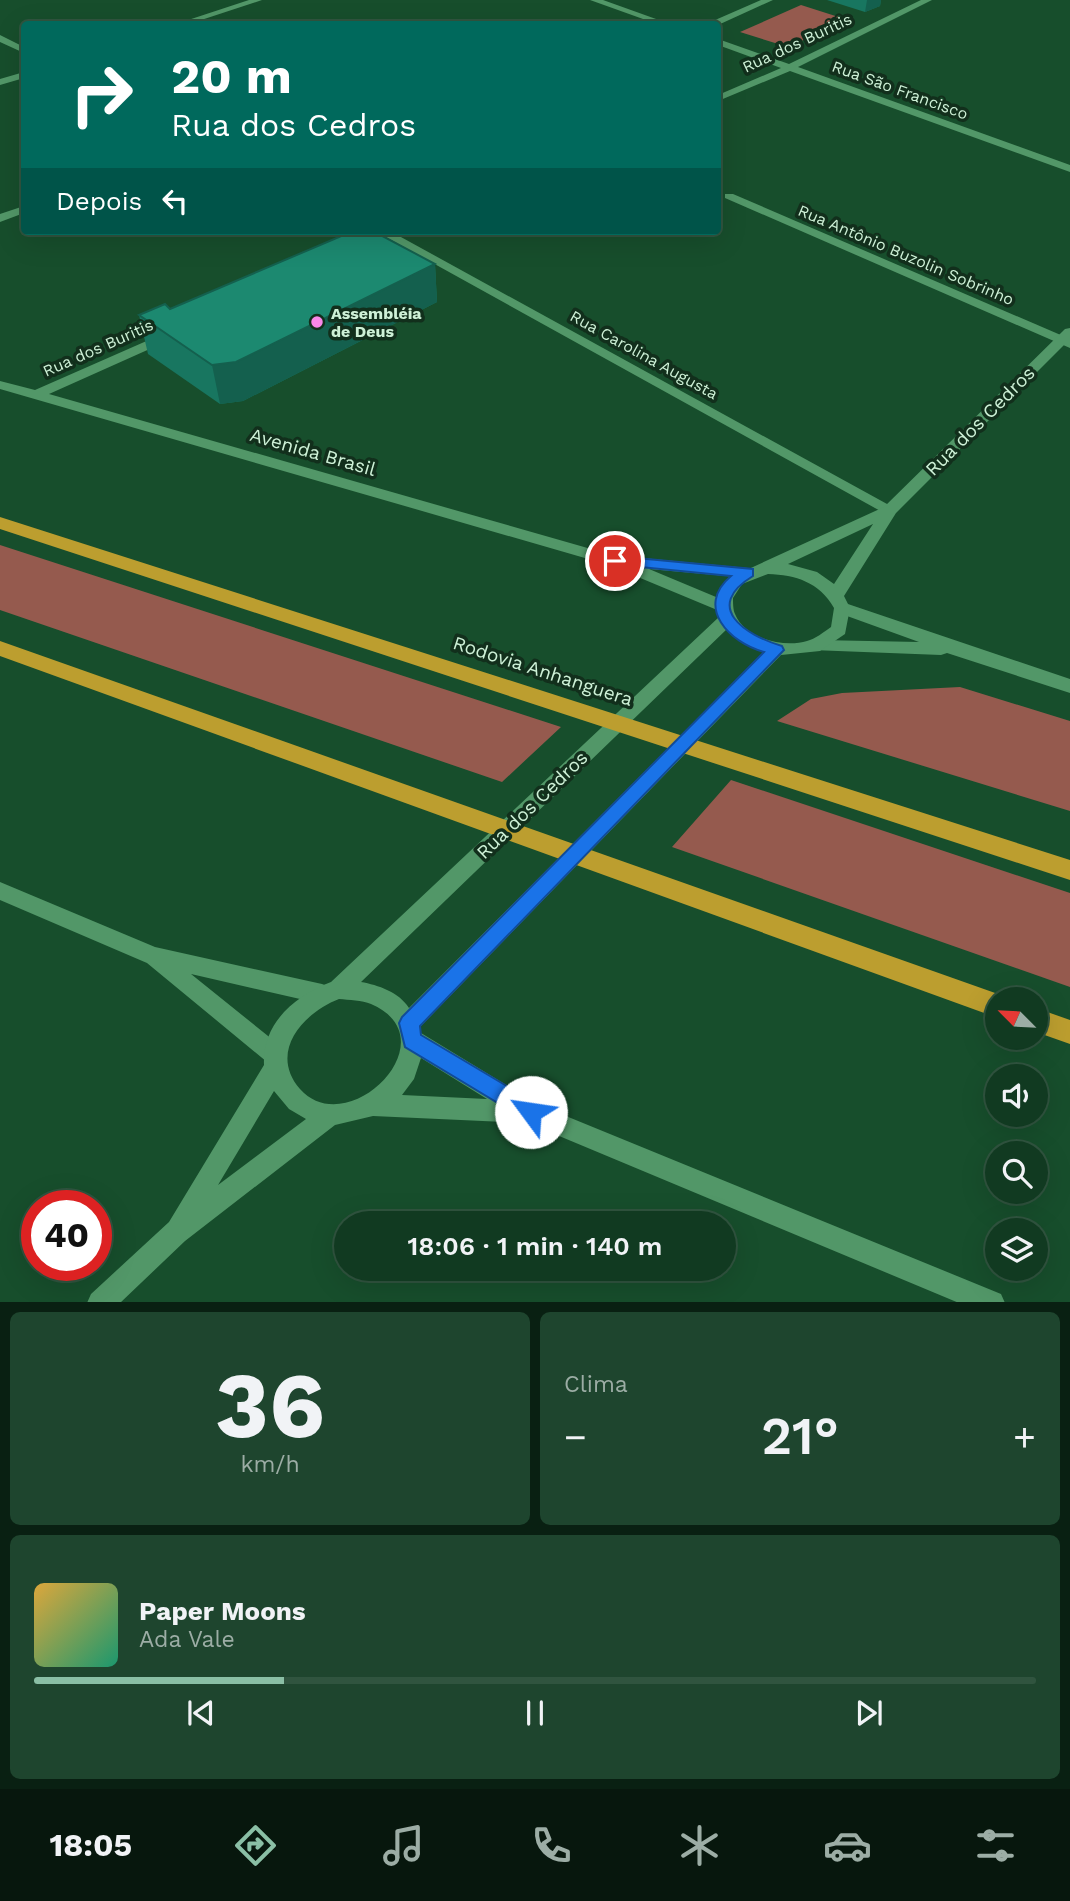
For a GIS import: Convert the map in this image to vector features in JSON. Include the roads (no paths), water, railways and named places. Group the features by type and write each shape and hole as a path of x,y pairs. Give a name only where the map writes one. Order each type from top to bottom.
{"highway":[{"name":"Rodovia Anhanguera","path":"0,523 1068,869"},
{"path":"0,648 985,1001"},
{"path":"1048,1024 1070,1032"}],"street":[{"path":"191,21 258,0"},
{"path":"594,0 656,21"},
{"path":"718,21 769,0"},
{"name":"Rua dos Buritis","path":"721,97 792,66 928,0"},
{"path":"0,38 21,48"},
{"name":"Rua São Francisco","path":"721,43 792,66 1070,169"},
{"path":"0,82 21,76"},
{"name":"Rua Antônio Buzolin Sobrinho","path":"729,196 1067,338"},
{"path":"0,218 21,210"},
{"name":"Rua Carolina Augusta","path":"389,235 890,510"},
{"name":"Rua dos Buritis","path":"36,395 176,332"},
{"name":"Rua dos Cedros","path":"839,601 890,510 1067,338"},
{"name":"Avenida Brasil","path":"0,385 615,561 724,613"},
{"name":"Rua dos Cedros","path":"766,568 890,510"},
{"name":"Avenida Brasil","path":"615,561 748,573"},
{"path":"954,649 818,646 776,650 755,644 738,634 724,613 729,587 748,573 766,568 782,568 814,577 839,601 954,649 1070,686"},
{"path":"818,646 839,630 839,601"},
{"name":"Rua dos Cedros","path":"330,991 724,613"},
{"path":"410,1032 776,650"},
{"path":"0,891 153,956 330,991 361,989 381,995 398,1007 410,1032 411,1059 403,1077 390,1093 373,1105 352,1113 330,1115 310,1110 293,1099 282,1084 276,1061 279,1036 289,1018 303,1004 330,991"},
{"path":"153,956 276,1061"},
{"path":"410,1032 531,1112 990,1302"},
{"path":"176,1232 276,1061"},
{"path":"373,1105 531,1112"},
{"path":"101,1302 176,1232 330,1115"}],"place":[{"name":"Assembléia de Deus","path":"317,322"}]}
